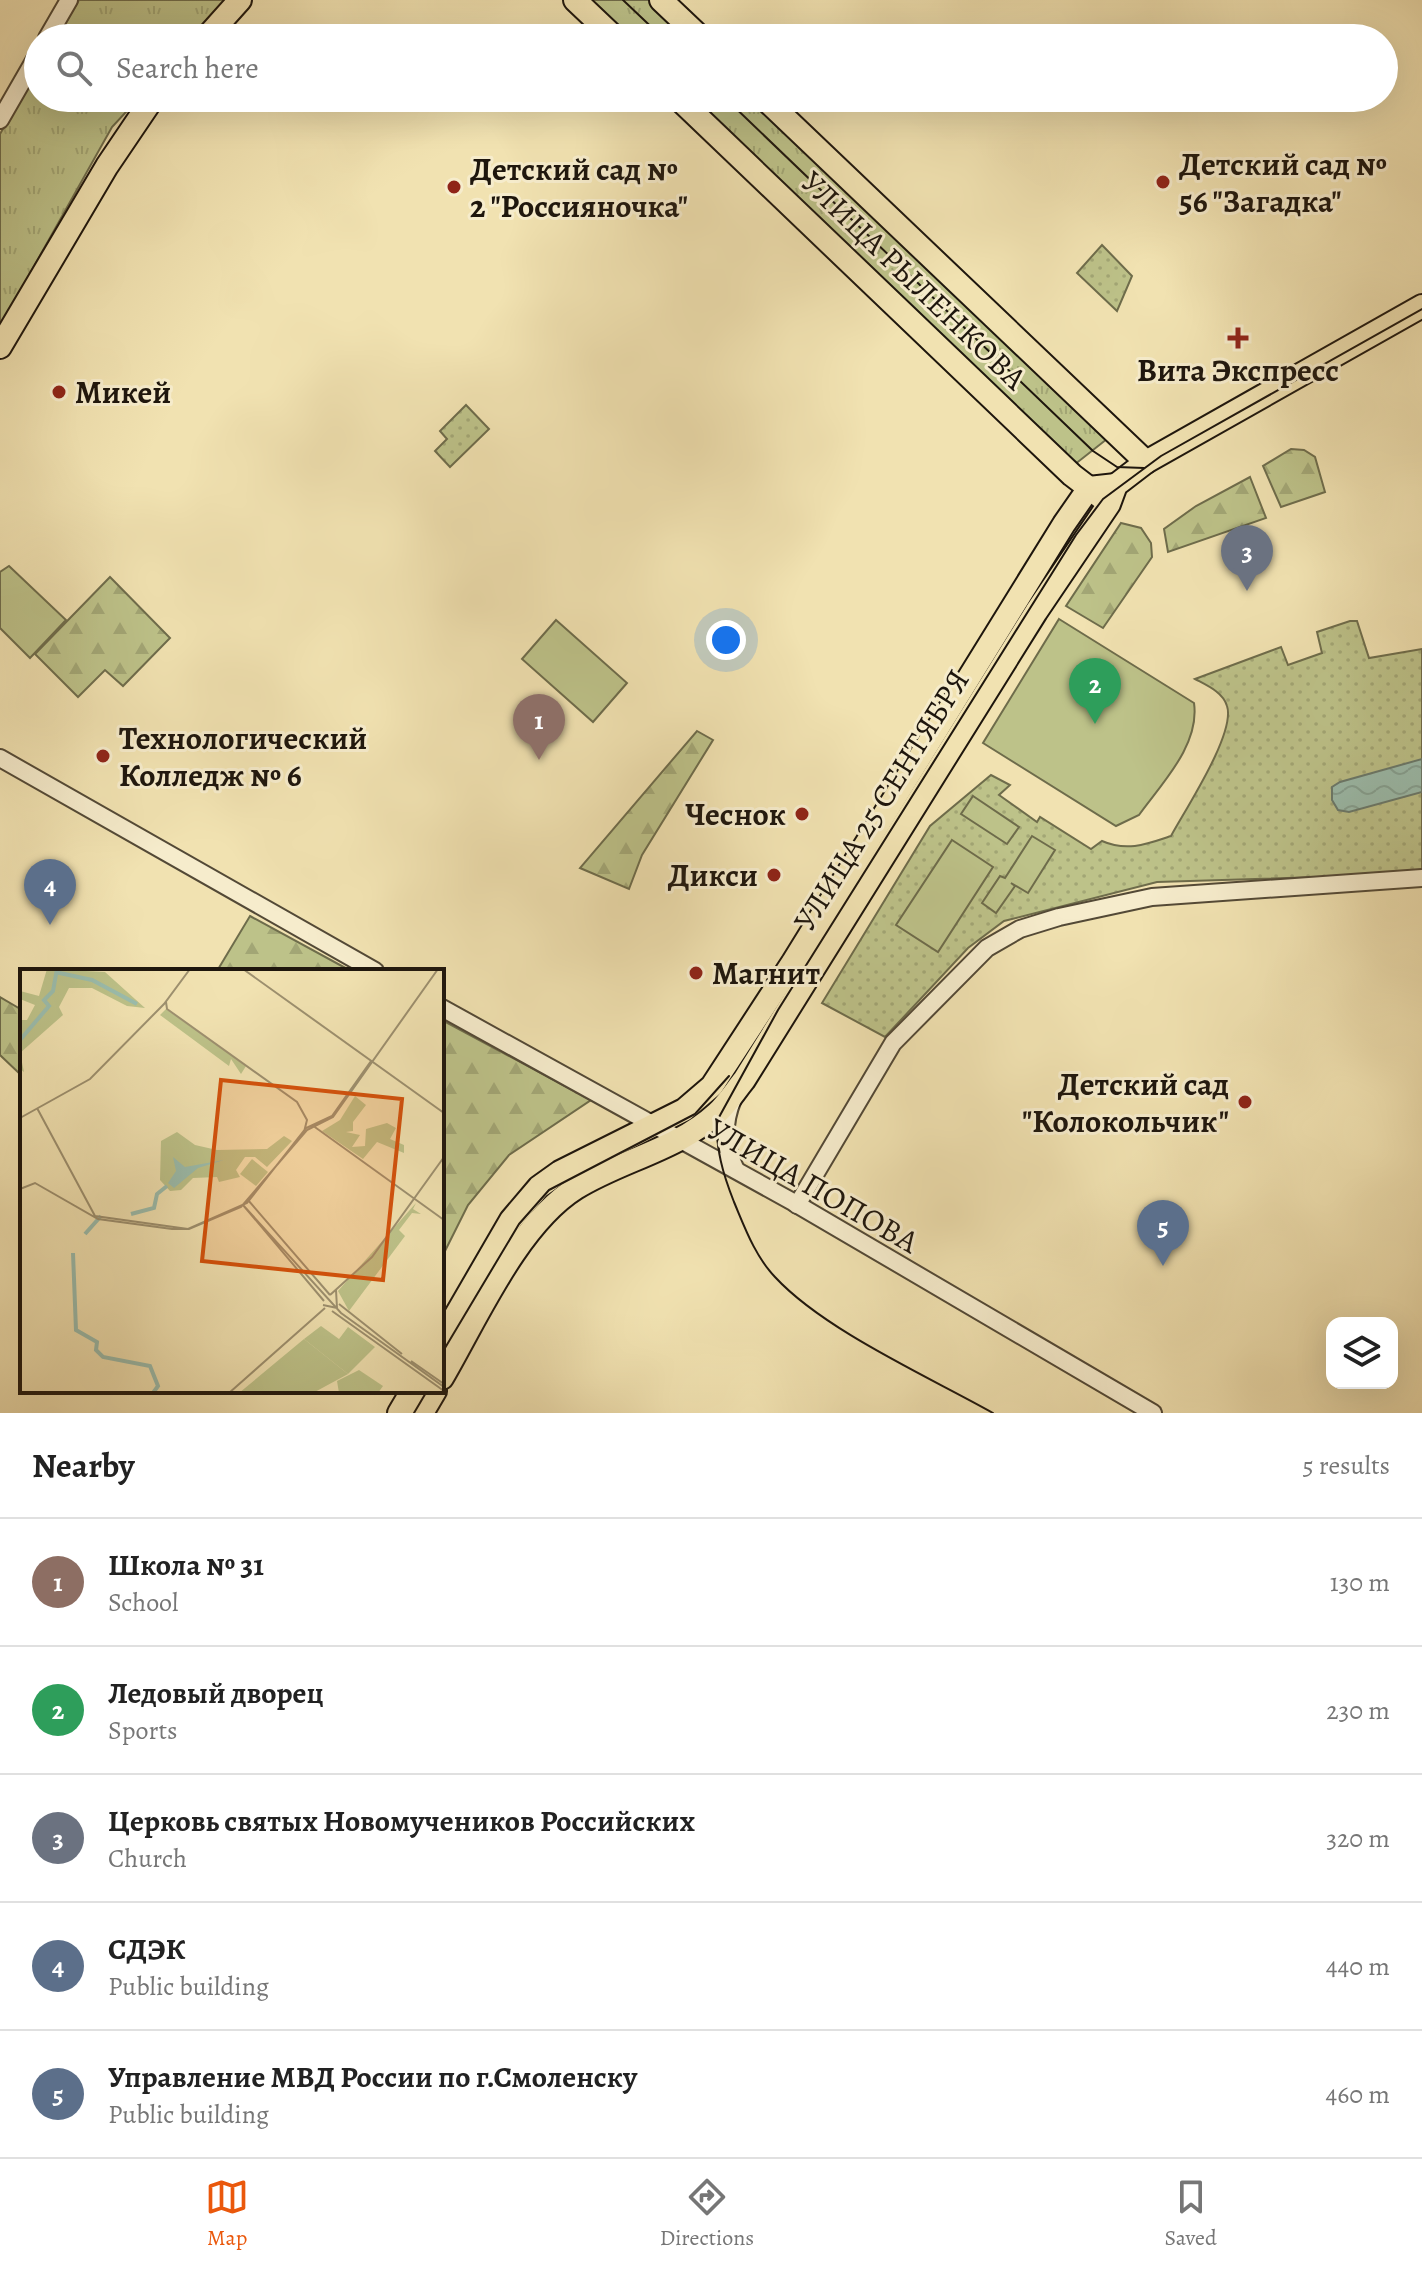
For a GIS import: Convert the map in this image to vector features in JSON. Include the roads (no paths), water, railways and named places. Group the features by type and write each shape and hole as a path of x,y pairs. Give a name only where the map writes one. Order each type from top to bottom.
{"main road":[{"path":"219,24 240,0"},
{"path":"575,0 600,24"},
{"path":"661,0 686,24"},
{"path":"0,347 99,178 144,112"},
{"name":"УЛИЦА РЫЛЕНКОВА","path":"693,112 1089,488 1112,495"},
{"name":"УЛИЦА РЫЛЕНКОВА","path":"779,112 1146,462"},
{"name":"УЛИЦА 25 СЕНТЯБРЯ","path":"444,1375 507,1268 541,1220 576,1188 678,1140 719,1111 744,1080 1020,636 1112,495 1146,462 1422,306"},
{"path":"444,1336 511,1220 539,1187 560,1172 694,1104 727,1064 1089,488"},
{"path":"399,1413 411,1393"},
{"path":"422,1413 434,1393"}],"street":[{"path":"55,24 69,0"},
{"path":"0,120 24,78"},
{"path":"0,758 371,969"},
{"path":"797,1205 893,1043 987,948 1020,929 1147,898 1422,878"},
{"name":"УЛИЦА ПОПОВА","path":"444,1009 736,1170 1153,1413"},
{"path":"736,1170 726,1146 726,1118 744,1080"}],"water":[{"path":"1422,759 1422,792 1349,812 1338,810 1332,800 1332,787 1340,782"}],"tram line":[{"path":"623,0 648,24"},
{"path":"740,112 1093,451 1117,467 1144,468"},
{"path":"993,1413 848,1334 796,1297 775,1277 751,1241 730,1192 719,1151 718,1119 778,1010 1076,535 1103,499 1161,456 1422,309"},
{"path":"444,1350 519,1224 549,1190 695,1114 729,1076"},
{"path":"414,1413 426,1393"}],"place":[{"name":"Детский сад № 56 \"Загадка\"","path":"1163,182"},
{"name":"Детский сад № 2 \"Россияночка\"","path":"454,187"},
{"name":"Вита Экспресс","path":"1238,338"},
{"name":"Микей","path":"59,392"},
{"name":"Церковь святых Новомучеников Российских","path":"1247,591"},
{"name":"Ледовый дворец","path":"1095,724"},
{"name":"Технологический Колледж № 6","path":"103,756"},
{"name":"Школа № 31","path":"539,760"},
{"name":"Чеснок","path":"802,814"},
{"name":"Дикси","path":"774,875"},
{"name":"СДЭК","path":"50,925"},
{"name":"Магнит","path":"696,973"},
{"name":"Детский сад \"Колокольчик\"","path":"1245,1102"},
{"name":"Управление МВД России по г.Смоленску","path":"1163,1266"}]}
